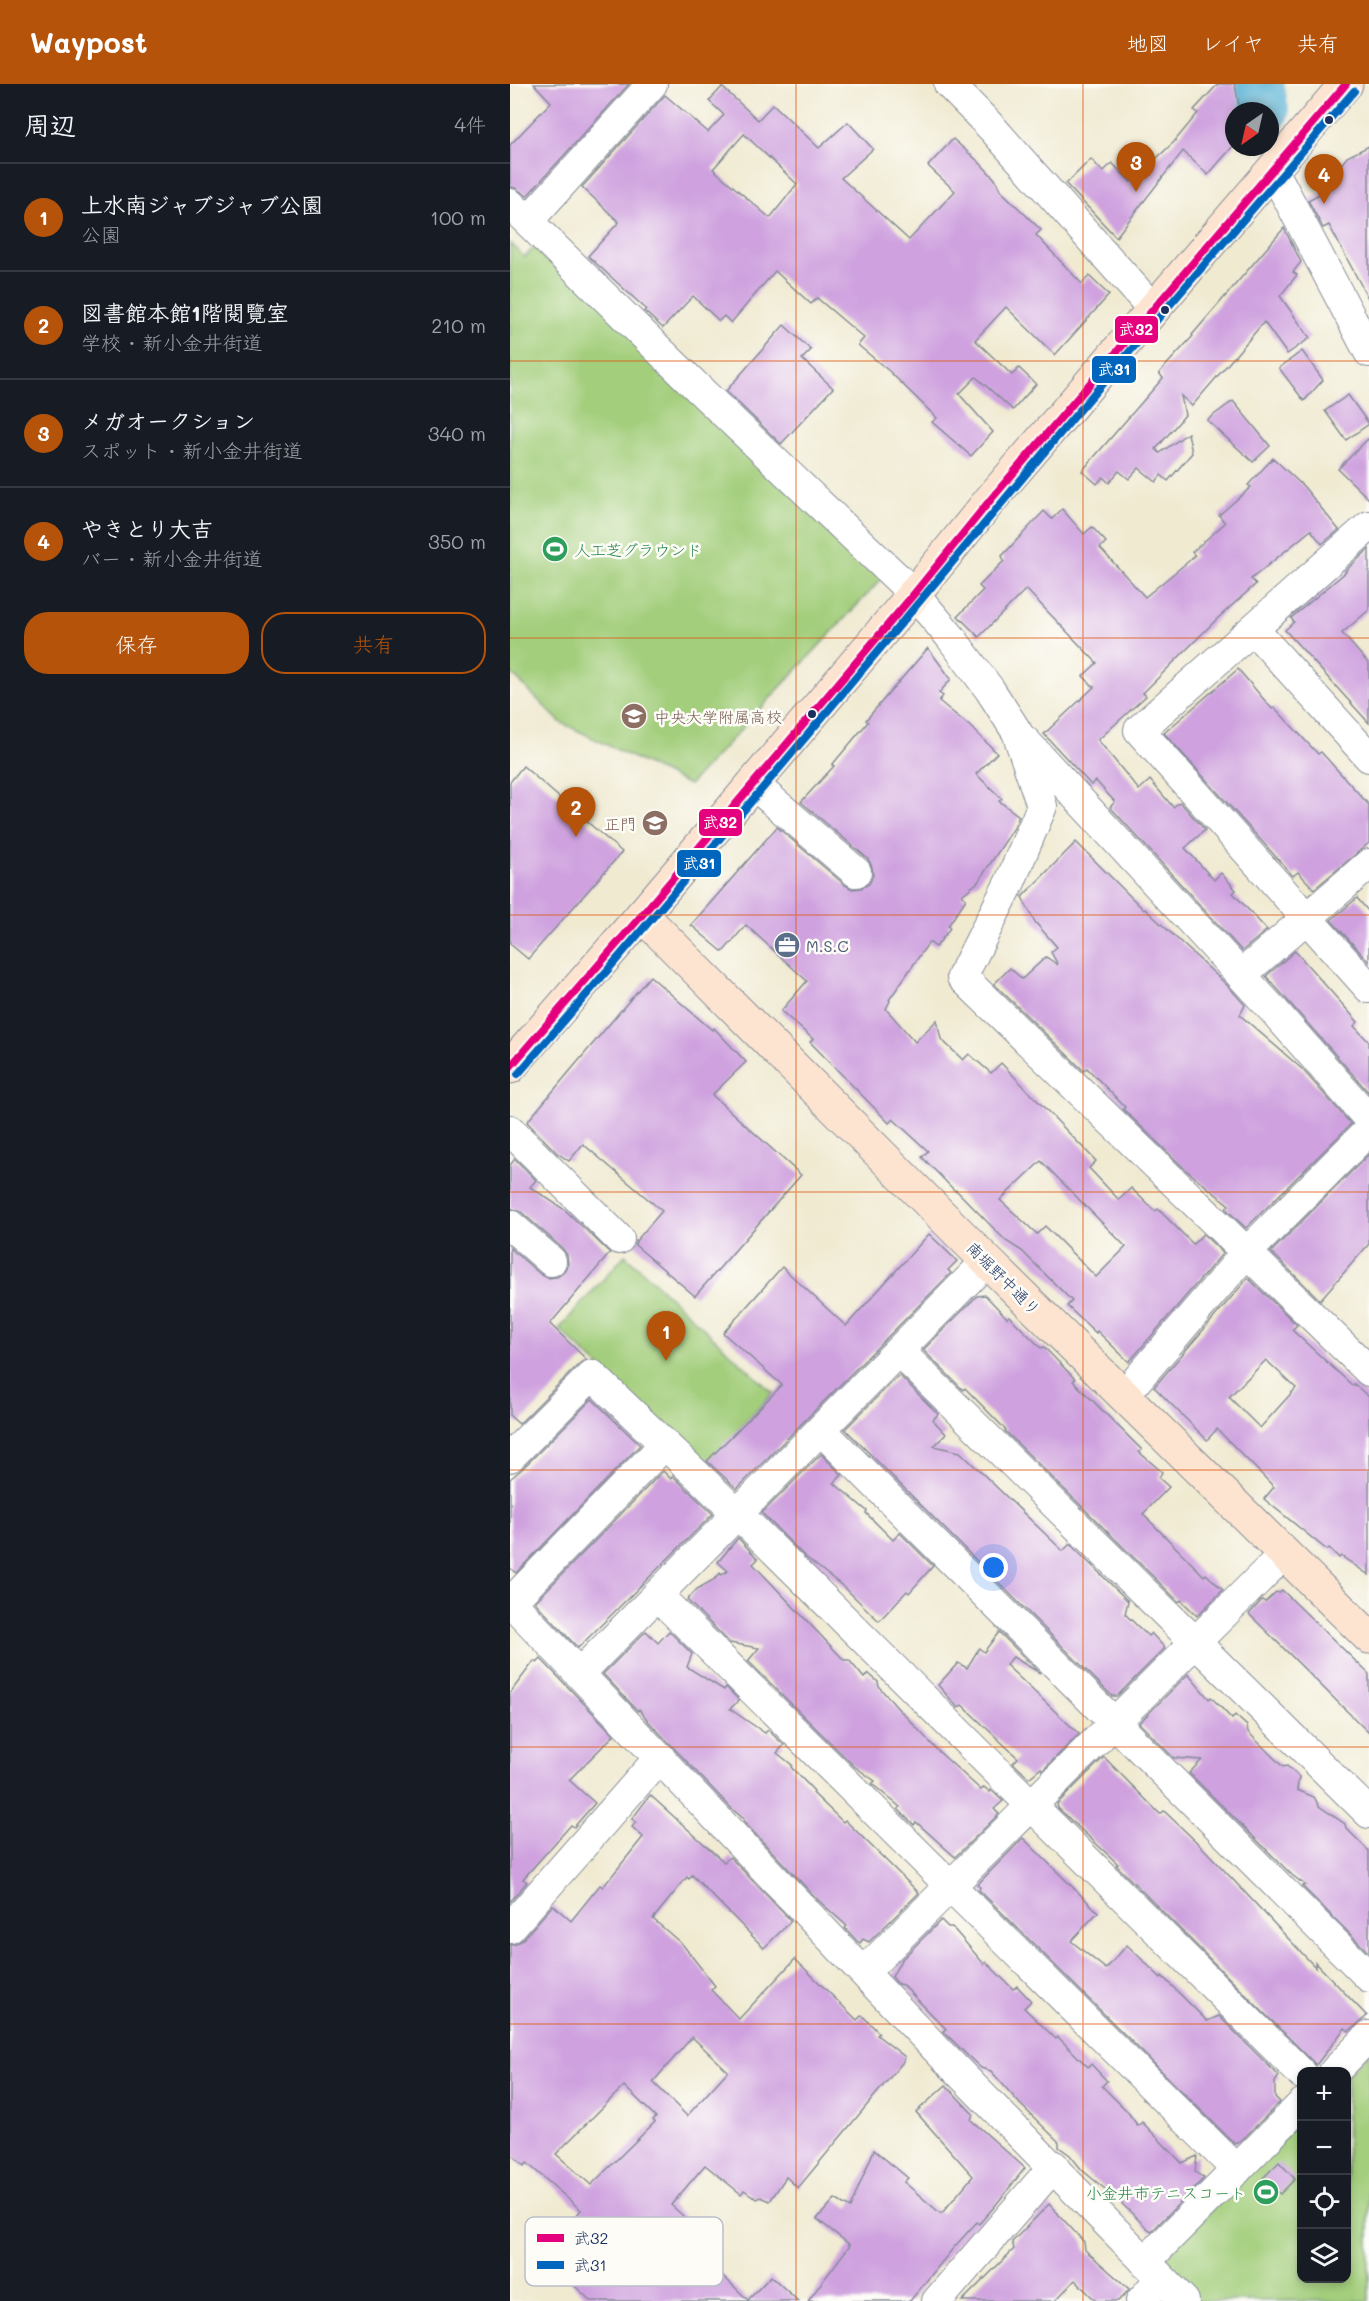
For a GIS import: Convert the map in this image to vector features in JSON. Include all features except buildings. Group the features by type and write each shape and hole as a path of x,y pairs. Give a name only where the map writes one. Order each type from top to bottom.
{"main road":[{"path":"510,1067 915,594 992,498 1346,84"},
{"name":"南堀野中通り","path":"642,915 987,1261 1369,1637"}],"street":[{"path":"652,84 519,213 915,594 983,681 1017,732 1241,975 1369,1119"},
{"path":"950,84 1154,309"},
{"path":"1273,170 1369,352"},
{"path":"1369,526 1139,730 1369,988"},
{"path":"1254,630 1369,757"},
{"path":"1017,732 1042,806 1010,882 962,977 1369,1371"},
{"path":"753,784 856,872"},
{"path":"1241,975 1369,864"},
{"path":"510,1130 619,1239"},
{"path":"1124,1396 1246,1253 1369,1130"},
{"path":"510,1225 551,1261"},
{"path":"580,1673 987,1261"},
{"path":"899,1351 1369,1813"},
{"path":"510,1457 592,1375 738,1514 1297,2069"},
{"path":"821,1430 1369,1977"},
{"path":"665,1444 511,1601 941,2054 1054,2166 1184,2301"},
{"path":"864,1972 1285,1553"},
{"path":"657,1595 1237,2170"},
{"path":"510,1928 660,1757"},
{"path":"1339,2067 1369,2036"},
{"path":"1141,2301 1153,2270 1237,2170 1297,2109"},
{"path":"937,2301 1054,2166"}],"green space":[{"name":"中央大学附属高校","path":"510,243 525,257 537,244 889,571 689,785 560,722 510,672"},
{"path":"625,1255 773,1393 705,1466 559,1329"},
{"name":"小金井市テニスコート","path":"1369,2052 1369,2301 1194,2301 1158,2264 1297,2124 1297,2283 1351,2283 1351,2071"}],"waterway":[{"path":"1260,84 1263,102"}],"transit line":[{"name":"武32","path":"510,1067 642,915 914,594 992,498 1346,84"},
{"name":"武31","path":"518,1074 1354,91"}],"place":[{"name":"メガオークション","path":"1136,192"},
{"name":"やきとり大吉","path":"1324,204"},
{"name":"人工芝グラウンド","path":"555,549"},
{"name":"中央大学附属高校","path":"634,716"},
{"name":"正門","path":"655,823"},
{"name":"図書館本館1階閱覽室","path":"576,837"},
{"name":"M.S.C","path":"787,945"},
{"name":"上水南ジャブジャブ公園","path":"666,1361"},
{"name":"小金井市テニスコート","path":"1266,2192"}]}
